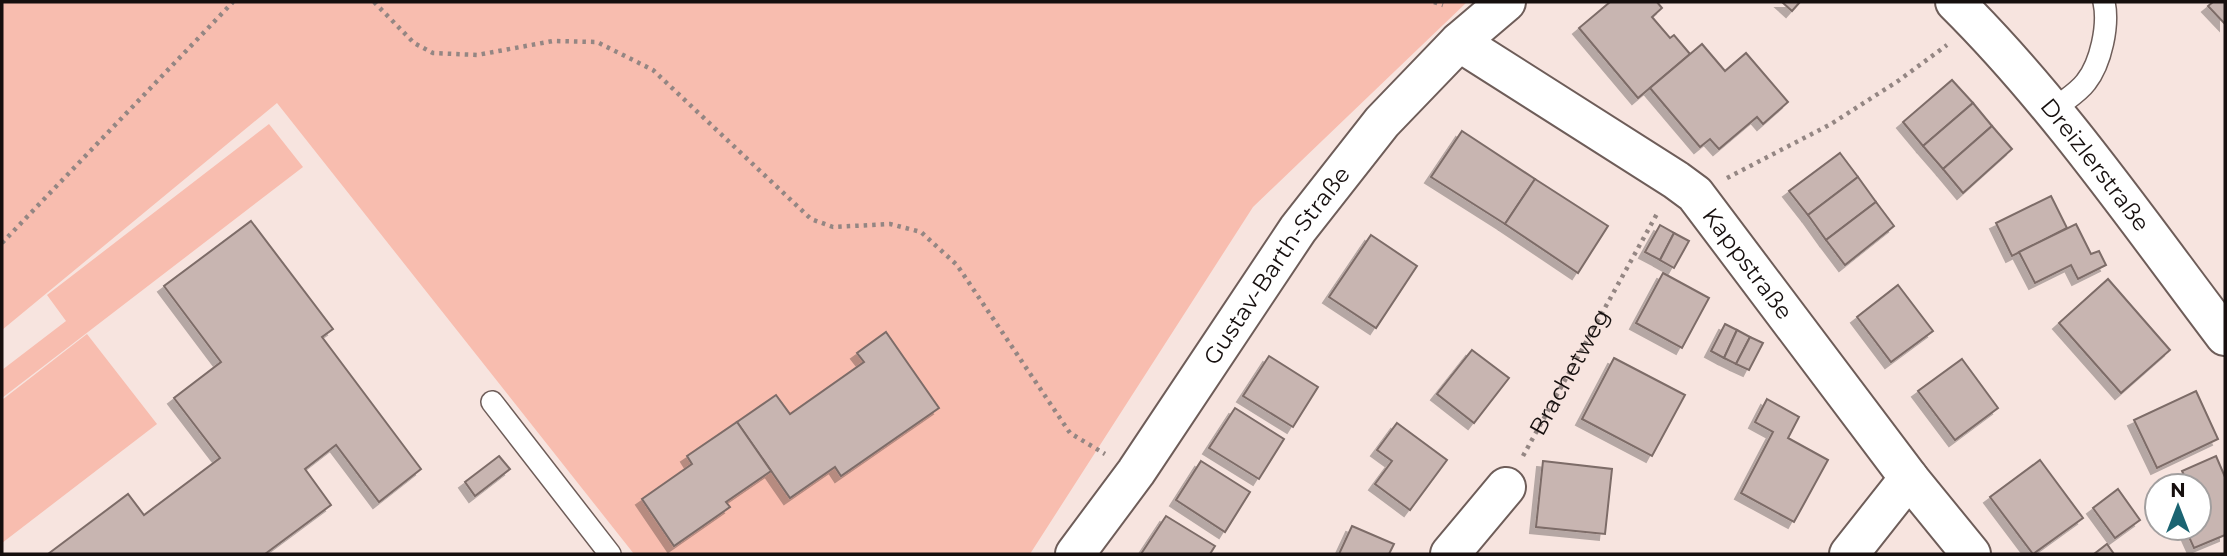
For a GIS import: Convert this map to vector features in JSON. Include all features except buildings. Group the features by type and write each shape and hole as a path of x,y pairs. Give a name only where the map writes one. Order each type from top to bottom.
{"street":[{"name":"Gustav-Barth-Straße","path":"1075,554 1136,472 1298,229 1382,122 1459,42 1506,2"},
{"name":"Dreizlerstraße","path":"1966,13 2052,111 2225,336"},
{"name":"Kappstraße","path":"1459,42 1686,187 1909,478 1971,554"},
{"path":"1849,554 1909,478"},
{"path":"1450,554 1506,487"}],"lane":[{"path":"2052,111 2086,82 2100,52 2107,15 2104,2"},
{"path":"492,401 610,554"}],"path":[{"path":"2,243 233,2"},
{"path":"374,2 415,43 433,53 477,55 554,41 597,42 653,70 811,219 833,227 890,224 922,232 957,265 1070,433 1136,472"},
{"path":"1686,187 1831,124 1898,81 1966,13"},
{"name":"Brachetweg","path":"1506,487 1686,187"}],"shaded area":[{"path":"2,2 1467,2 1253,207 1030,554 634,554 277,103 2,330"},
{"path":"269,124 303,167 2,398 2,370 66,321 47,295"},
{"path":"87,334 157,424 2,543 2,400"}]}
